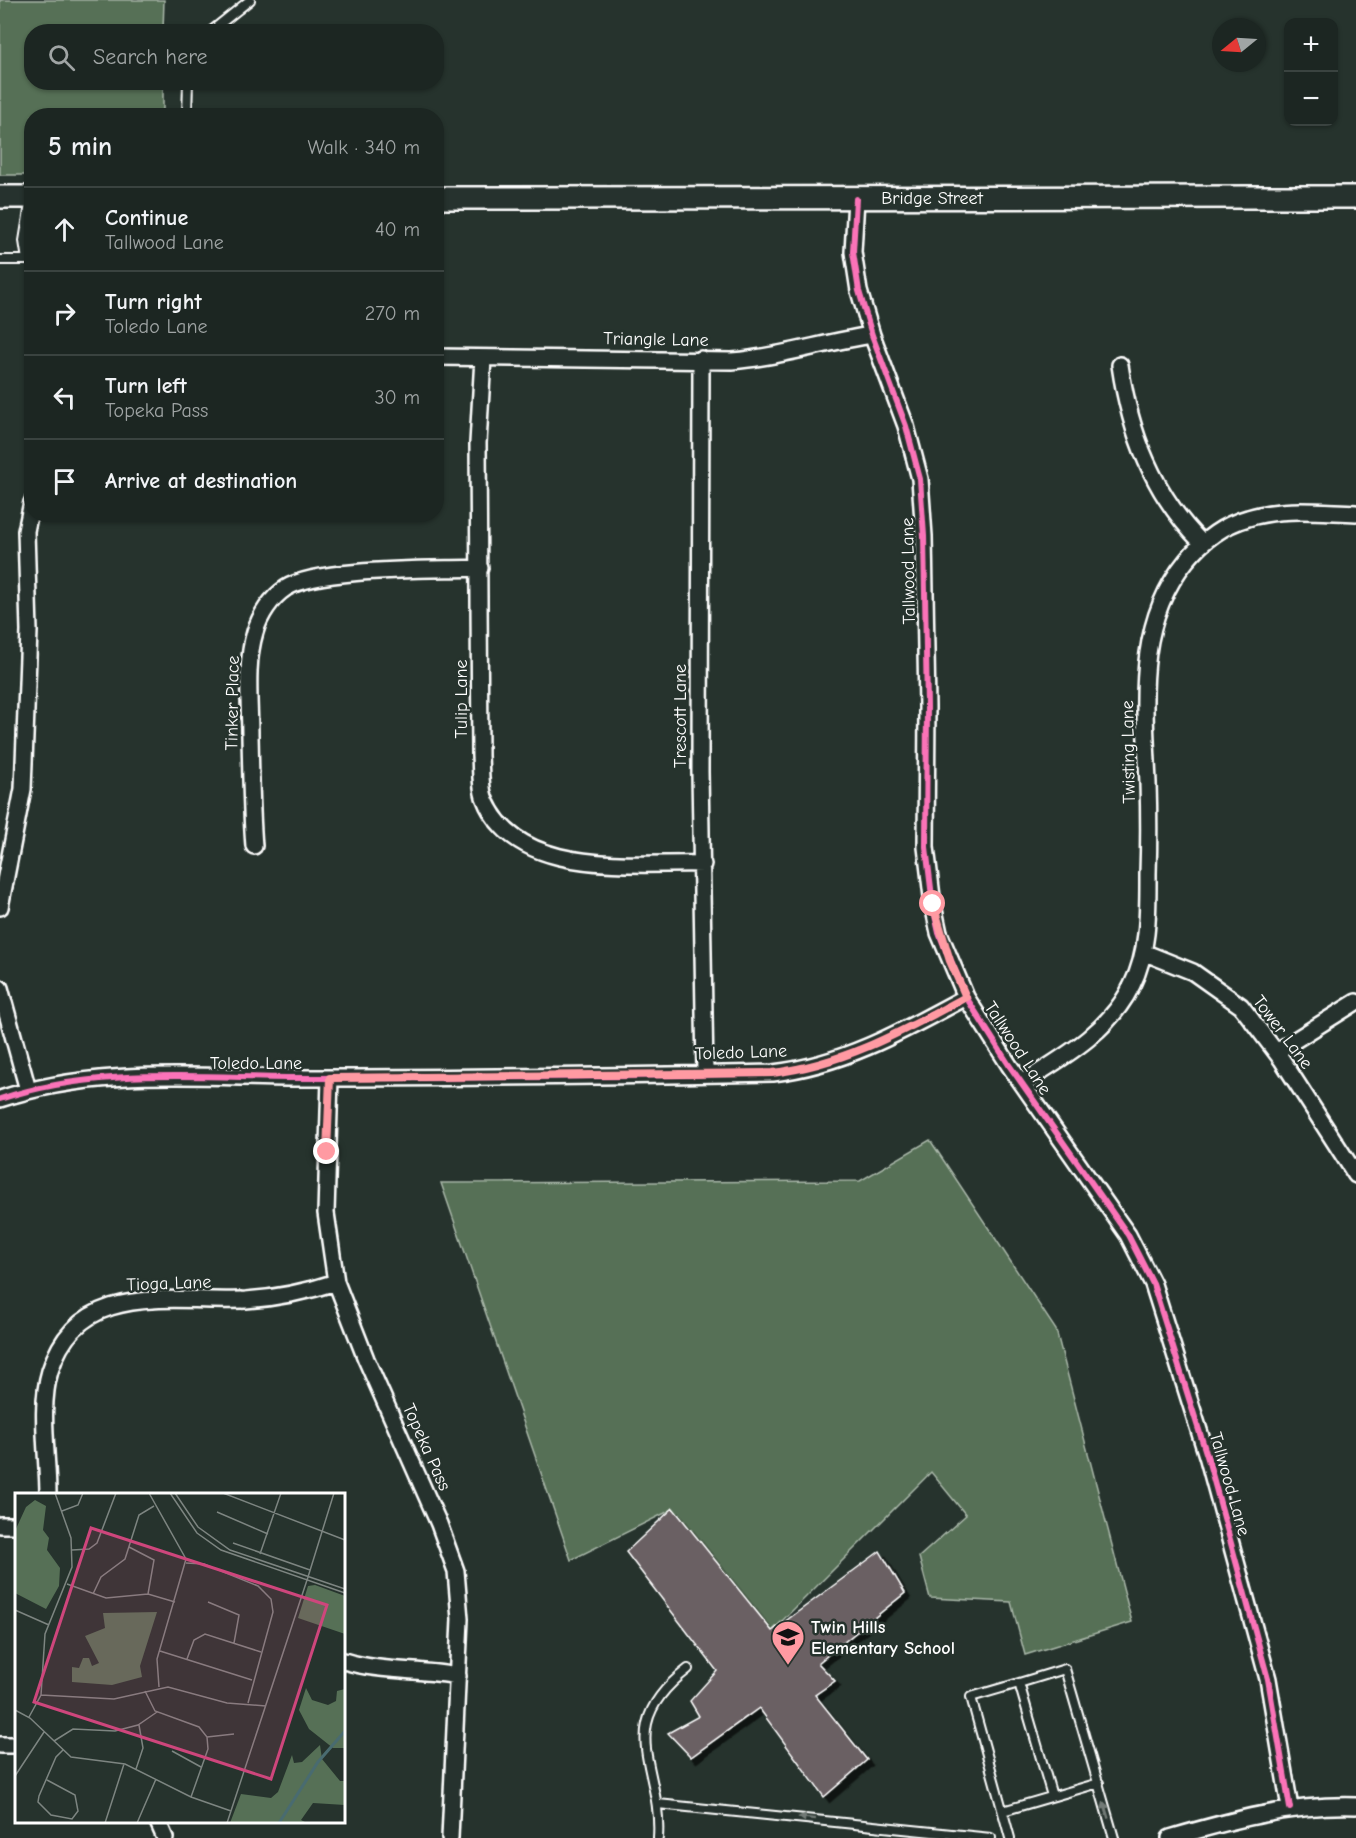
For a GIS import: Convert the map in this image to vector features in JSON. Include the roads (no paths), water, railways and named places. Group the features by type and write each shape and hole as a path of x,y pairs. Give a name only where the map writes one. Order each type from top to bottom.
{"main road":[{"path":"0,197 24,197"},
{"name":"Bridge Street","path":"444,198 1356,197"}],"street":[{"name":"Tallwood Lane","path":"856,199 854,262 859,291 872,335 906,426 920,479 924,536 927,707 926,847 939,933 966,997 1022,1083 1128,1235 1153,1284 1208,1459 1268,1679 1290,1808"},
{"name":"Triangle Lane","path":"444,357 755,359 872,335"},
{"name":"Tulip Lane","path":"483,358 478,443 480,756 484,795 492,812 517,839 532,849 549,855 605,863 703,864"},
{"name":"Trescott Lane","path":"701,359 699,559 705,1073"},
{"path":"1120,365 1136,436 1150,472 1172,509 1202,543"},
{"name":"Twisting Lane","path":"1022,1083 1078,1046 1109,1018 1132,986 1143,952 1147,921 1149,842 1146,674 1151,627 1168,585 1202,543 1226,526 1268,513 1291,511 1356,513"},
{"path":"0,907 23,789 29,631 26,531 28,522"},
{"name":"Tinker Place","path":"254,846 249,674 254,633 261,615 273,600 287,588 306,580 344,574 480,568"},
{"name":"Tower Lane","path":"1143,952 1193,972 1226,993 1256,1022 1356,1175"},
{"path":"0,987 28,1089"},
{"name":"Toledo Lane","path":"0,1099 28,1089 84,1080 123,1078 772,1073 822,1064 866,1047 966,997"},
{"path":"1276,1052 1356,1002"},
{"name":"Topeka Pass","path":"330,1078 326,1213 336,1282 366,1359 439,1524 456,1571 460,1619 450,1838"},
{"name":"Tioga Lane","path":"48,1493 46,1431 50,1372 57,1354 79,1323 113,1305 157,1299 247,1300 287,1296 336,1282"},
{"path":"345,1661 371,1667 428,1670 458,1676"},
{"path":"1170,1838 1257,1814 1290,1808 1356,1806"},
{"path":"159,1823 165,1838"}],"lane":[{"path":"220,24 250,0"},
{"path":"187,108 188,90"},
{"path":"0,260 24,258"},
{"path":"658,1838 658,1804 647,1768 643,1738 649,1717 663,1693 688,1669"},
{"path":"1010,1838 971,1697 1065,1669 1114,1838"},
{"path":"1020,1683 1052,1796"},
{"path":"1003,1811 1099,1783"},
{"path":"658,1804 991,1838"}],"place":[{"name":"Twin Hills Elementary School","path":"788,1666"}]}
